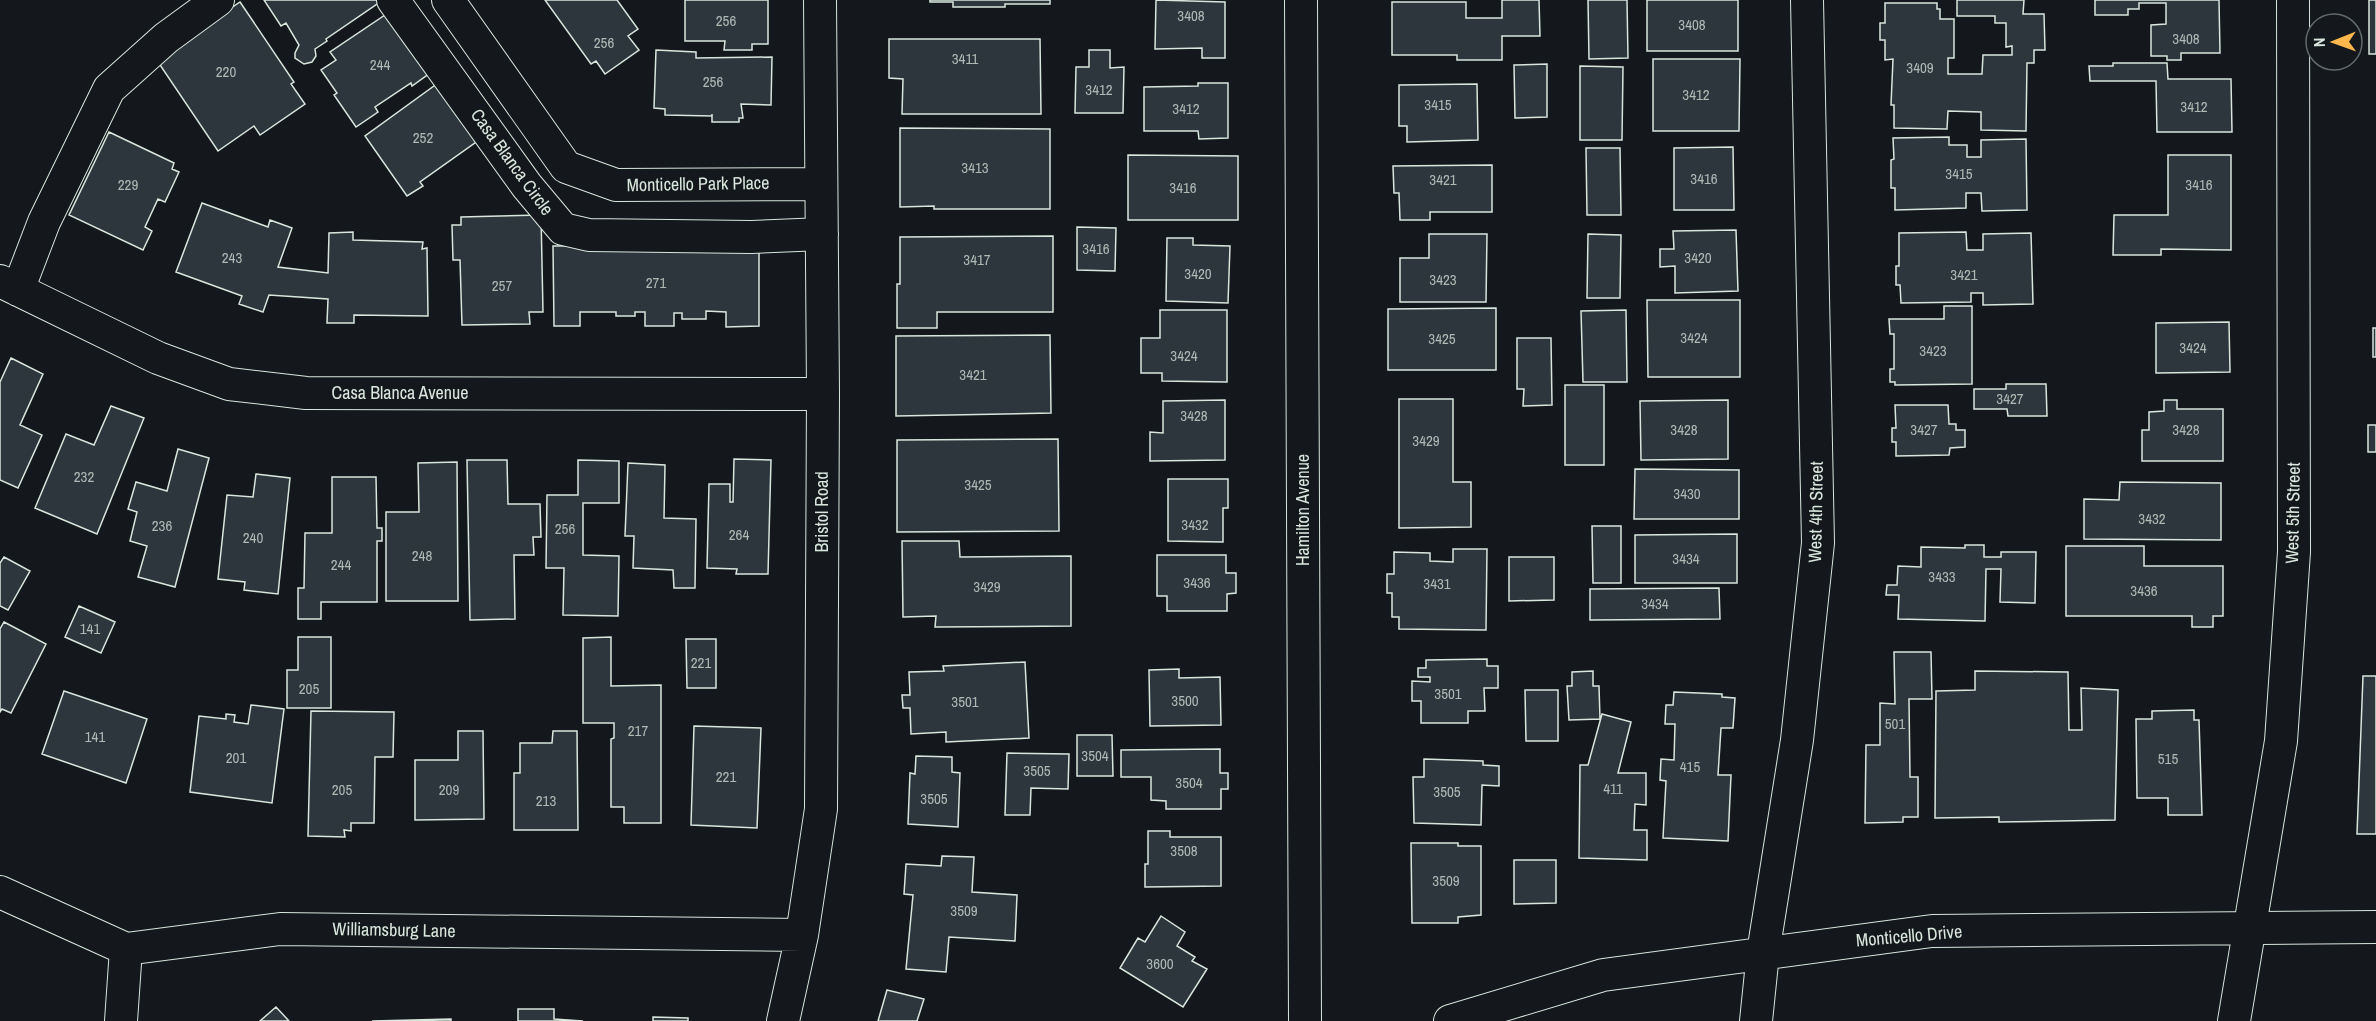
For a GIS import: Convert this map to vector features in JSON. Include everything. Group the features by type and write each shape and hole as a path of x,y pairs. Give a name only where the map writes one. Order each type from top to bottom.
{"street":[{"path":"9,285 44,222 109,89 166,38 218,0"},
{"name":"Casa Blanca Circle","path":"393,0 527,186 562,229 589,235 751,237 822,234"},
{"name":"Monticello Park Place","path":"448,0 566,167 616,185 821,184"},
{"name":"Bristol Road","path":"783,1021 802,935 820,809 823,394 820,0"},
{"name":"Hamilton Avenue","path":"1300,0 1305,1021"},
{"name":"West 4th Street","path":"1756,1021 1763,953 1797,740 1818,543 1807,0"},
{"name":"West 5th Street","path":"2234,1021 2281,741 2294,552 2293,0"},
{"name":"Casa Blanca Avenue","path":"9,285 158,358 229,384 306,393 823,394"},
{"path":"0,892 126,949 121,1021"},
{"name":"Monticello Drive","path":"1450,1021 1603,975 1932,931 2376,927"},
{"name":"Williamsburg Lane","path":"126,949 280,928 802,935"}],"building":[{"path":"264,0 383,0 326,39 327,41 315,49 316,56 312,62 304,64 295,58 299,45 286,23 281,26"},
{"path":"545,0 617,0 638,29 628,36 639,50 605,74 596,61 591,64"},
{"path":"685,0 768,0 768,44 752,44 752,50 724,50 725,41 685,41"},
{"path":"930,0 1050,0 1050,4 953,7 953,2 930,2"},
{"path":"1156,0 1225,2 1225,58 1202,58 1202,48 1155,49"},
{"path":"1502,0 1539,0 1540,36 1502,36 1502,60 1457,60 1457,55 1392,55 1392,2 1466,2 1466,18 1502,18"},
{"path":"1588,0 1627,0 1628,58 1589,59"},
{"path":"1647,0 1738,0 1738,51 1647,51"},
{"path":"1957,0 2024,0 2023,14 2044,14 2045,50 2034,50 2034,63 2027,63 2026,131 1981,130 1981,112 1948,111 1947,129 1894,128 1894,105 1891,105 1893,59 1885,60 1885,40 1880,40 1880,23 1885,23 1885,3 1937,3 1937,9 1940,9 1940,19 1954,19 1954,58 1948,58 1948,74 1982,74 1983,55 2012,55 2012,46 2006,47 2006,23 1995,23 1995,16 1957,16"},
{"path":"2095,0 2219,0 2220,53 2181,53 2181,60 2167,60 2167,56 2151,56 2151,25 2166,24 2166,3 2139,3 2139,9 2128,9 2128,15 2095,15"},
{"path":"2369,0 2376,0 2376,54 2369,54"},
{"path":"240,2 294,82 291,84 305,104 260,135 254,126 218,151 156,59"},
{"path":"388,13 430,73 375,107 378,112 356,127 334,95 337,93 321,70 336,60 330,52"},
{"path":"889,39 1040,39 1041,114 902,114 903,79 889,78"},
{"path":"656,50 696,52 696,58 772,57 771,105 741,104 743,118 739,118 739,122 712,122 712,116 665,115 665,109 654,108"},
{"path":"1089,50 1110,50 1110,68 1124,67 1123,113 1075,113 1076,67 1089,67"},
{"path":"1653,59 1740,59 1739,131 1653,131"},
{"path":"2113,63 2167,63 2168,79 2231,79 2232,132 2157,132 2156,81 2090,81 2089,66 2113,66"},
{"path":"1547,64 1547,117 1515,118 1514,65"},
{"path":"1580,66 1623,67 1622,140 1580,140"},
{"path":"445,78 486,135 420,182 423,186 407,196 365,136"},
{"path":"1198,83 1228,83 1228,138 1199,139 1198,131 1144,131 1144,87 1198,86"},
{"path":"1477,84 1478,140 1407,142 1407,126 1399,126 1399,85"},
{"path":"900,128 1050,129 1050,209 900,207"},
{"path":"109,132 174,163 172,169 179,172 165,202 158,199 145,227 152,231 143,250 69,215"},
{"path":"1949,137 1949,145 1967,145 1967,157 1981,157 1981,140 2026,139 2027,210 1982,211 1981,193 1966,193 1966,208 1895,210 1895,188 1891,188 1891,160 1894,159 1893,138"},
{"path":"1733,147 1734,210 1674,210 1674,148"},
{"path":"1586,148 1620,148 1621,215 1587,215"},
{"path":"1128,155 1238,156 1238,220 1128,220"},
{"path":"2168,155 2231,155 2231,250 2161,249 2161,255 2113,255 2114,215 2168,215"},
{"path":"1492,165 1492,212 1430,212 1430,220 1400,220 1399,193 1394,193 1393,166"},
{"path":"202,203 268,227 270,220 292,228 278,267 328,273 329,233 353,232 353,240 423,242 422,249 427,248 428,316 354,315 354,323 327,323 328,299 269,295 263,312 239,304 242,296 176,272"},
{"path":"541,215 543,312 529,312 530,324 462,325 460,260 453,260 452,225 461,225 461,217"},
{"path":"1077,227 1116,228 1115,271 1077,270"},
{"path":"1736,230 1738,291 1675,293 1675,266 1660,267 1660,249 1674,249 1673,231"},
{"path":"1966,232 1967,250 1983,250 1983,234 2031,233 2033,304 1983,305 1983,293 1971,293 1971,302 1901,303 1900,285 1896,285 1896,266 1899,266 1899,233"},
{"path":"1429,234 1487,234 1486,302 1400,302 1400,258 1429,258"},
{"path":"1588,234 1621,235 1620,298 1587,298"},
{"path":"1053,236 1053,312 937,312 937,328 897,328 900,237"},
{"path":"1167,238 1193,238 1193,245 1230,246 1228,303 1166,301"},
{"path":"759,244 759,326 726,327 726,312 706,311 706,319 682,319 682,313 674,313 674,326 645,326 645,312 635,312 635,316 616,316 616,312 580,312 580,326 554,326 553,246"},
{"path":"1647,300 1740,300 1740,377 1648,377"},
{"path":"1944,306 1972,306 1972,384 1895,385 1895,382 1890,382 1890,369 1894,369 1894,334 1890,334 1889,319 1944,319"},
{"path":"1496,308 1496,370 1388,370 1388,309"},
{"path":"1160,310 1227,310 1227,382 1162,381 1162,373 1141,373 1141,338 1160,338"},
{"path":"1626,310 1627,382 1583,382 1581,311"},
{"path":"2229,322 2230,372 2156,373 2156,323"},
{"path":"2373,328 2376,328 2376,357 2373,357"},
{"path":"1050,335 1051,413 896,416 896,336"},
{"path":"1517,338 1551,338 1552,405 1523,406 1524,389 1517,389"},
{"path":"11,358 43,374 20,425 42,435 18,488 0,480 0,382"},
{"path":"2006,384 2046,384 2047,416 2008,416 2007,409 1974,409 1974,389 2006,389"},
{"path":"1565,385 1604,385 1604,465 1565,465"},
{"path":"1399,399 1453,399 1453,482 1471,482 1471,527 1399,528"},
{"path":"1225,400 1225,460 1150,461 1150,432 1163,433 1163,401"},
{"path":"1728,400 1728,459 1641,460 1640,401"},
{"path":"2164,400 2177,400 2177,409 2223,409 2223,461 2142,461 2142,430 2149,430 2149,412 2164,411"},
{"path":"1895,405 1948,405 1949,424 1956,424 1956,430 1965,430 1965,447 1950,448 1949,455 1896,456 1896,442 1892,442 1892,428 1896,428"},
{"path":"111,406 144,418 97,534 35,508 66,434 94,445"},
{"path":"2368,425 2376,425 2376,452 2368,452"},
{"path":"1058,439 1059,531 897,532 897,440"},
{"path":"178,449 209,458 175,587 138,577 147,546 130,541 137,512 128,509 136,482 167,491"},
{"path":"734,459 771,460 768,574 736,574 737,569 707,568 709,484 730,484 730,502 733,502"},
{"path":"467,460 507,460 508,504 540,504 541,537 533,537 534,555 514,555 515,619 470,620"},
{"path":"578,460 619,461 619,503 583,503 583,555 619,556 618,616 563,615 564,568 546,568 547,495 578,495"},
{"path":"457,462 458,601 386,601 386,512 419,512 418,463"},
{"path":"628,463 665,465 664,518 696,519 695,588 674,588 673,570 633,568 634,536 625,536"},
{"path":"1635,469 1739,470 1739,519 1634,519"},
{"path":"256,474 290,478 278,594 244,590 245,582 218,579 227,495 253,497"},
{"path":"332,477 376,477 377,528 382,528 382,541 377,541 377,602 321,602 321,619 298,619 298,588 304,588 305,533 332,533"},
{"path":"1168,479 1228,479 1228,508 1223,508 1223,542 1168,541"},
{"path":"2120,482 2221,483 2221,540 2084,539 2084,499 2119,500"},
{"path":"1592,526 1621,526 1621,583 1593,583"},
{"path":"1737,534 1737,583 1635,583 1635,535"},
{"path":"902,541 959,541 960,557 1071,556 1071,626 935,627 936,616 903,617"},
{"path":"1965,545 1984,545 1984,557 2001,557 2001,552 2036,552 2035,603 2000,602 2001,569 1986,569 1985,621 1898,619 1899,595 1886,595 1887,585 1897,585 1898,566 1921,567 1921,547 1965,548"},
{"path":"2066,546 2144,546 2144,566 2223,566 2223,616 2213,616 2213,627 2192,627 2192,616 2066,616"},
{"path":"1453,549 1487,549 1486,630 1399,629 1399,617 1392,617 1392,593 1387,593 1387,574 1394,574 1394,552 1430,553 1430,561 1453,562"},
{"path":"1157,555 1226,555 1226,573 1236,573 1236,593 1227,594 1227,611 1167,611 1167,596 1157,596"},
{"path":"4,557 30,571 8,610 0,606 0,563"},
{"path":"1509,557 1554,557 1554,600 1509,601"},
{"path":"1719,588 1720,619 1590,620 1590,589"},
{"path":"79,606 115,622 101,653 65,637"},
{"path":"4,622 46,644 11,713 2,709 0,712 0,629"},
{"path":"298,637 331,637 331,708 287,708 287,670 298,670"},
{"path":"611,637 611,686 661,685 661,823 624,823 624,807 611,807 611,739 614,738 614,723 583,723 583,638"},
{"path":"686,639 716,639 716,688 687,688"},
{"path":"1894,652 1931,652 1932,699 1909,699 1910,777 1918,777 1918,817 1903,817 1903,822 1865,823 1866,745 1880,745 1880,703 1895,704"},
{"path":"1487,659 1487,666 1498,666 1498,688 1484,688 1485,711 1468,711 1468,723 1421,723 1421,701 1412,701 1412,681 1430,682 1430,677 1418,677 1418,668 1426,668 1426,660"},
{"path":"1025,662 1029,738 946,742 946,732 911,734 910,708 903,708 902,695 910,695 909,672 944,671 943,666"},
{"path":"1179,669 1179,678 1220,677 1221,725 1150,726 1149,670"},
{"path":"1593,671 1593,686 1599,686 1600,719 1569,720 1567,686 1572,686 1572,672"},
{"path":"1975,671 2068,672 2069,730 2082,730 2081,688 2118,690 2115,820 1999,822 1999,817 1935,818 1936,691 1975,690"},
{"path":"2363,676 2376,676 2376,834 2357,834"},
{"path":"1525,690 1558,690 1558,741 1526,741"},
{"path":"64,691 147,719 126,783 42,754"},
{"path":"1674,692 1722,694 1722,697 1735,698 1733,728 1721,728 1718,775 1731,775 1728,841 1663,838 1666,781 1660,780 1661,759 1674,760 1675,724 1665,724 1666,705 1673,705"},
{"path":"251,705 284,709 272,803 190,792 199,716 226,719 226,714 235,715 234,722 248,724"},
{"path":"2194,710 2194,720 2199,720 2202,815 2168,815 2168,798 2137,798 2136,719 2152,719 2152,711"},
{"path":"311,711 394,712 393,757 375,757 374,823 351,823 351,831 344,830 345,837 308,836"},
{"path":"1602,714 1631,722 1618,773 1646,773 1646,805 1635,804 1634,830 1647,830 1647,860 1579,858 1580,765 1588,765"},
{"path":"694,726 761,728 757,828 691,825"},
{"path":"458,731 483,731 484,819 415,820 415,760 458,760"},
{"path":"553,731 577,731 578,830 514,830 514,773 520,773 520,743 552,743"},
{"path":"1077,735 1112,735 1113,776 1077,776"},
{"path":"1220,749 1220,773 1228,773 1228,789 1221,789 1221,809 1166,809 1166,801 1151,800 1151,777 1121,777 1121,750"},
{"path":"1007,753 1069,754 1068,789 1031,788 1030,815 1005,815"},
{"path":"916,756 952,757 952,772 960,773 958,827 908,824 910,773 915,774"},
{"path":"1424,759 1483,761 1483,765 1499,766 1499,786 1482,785 1481,825 1414,823 1413,777 1424,777"},
{"path":"1148,831 1170,831 1170,837 1221,837 1221,886 1145,887"},
{"path":"1411,843 1458,843 1458,846 1481,846 1481,915 1458,917 1458,923 1412,923"},
{"path":"942,856 974,857 972,892 1017,895 1015,941 949,937 946,972 906,969 913,895 904,894 906,864 941,866"},
{"path":"1514,860 1556,860 1556,903 1514,904"},
{"path":"1161,916 1185,932 1177,946 1195,957 1192,961 1207,969 1183,1007 1120,968 1138,938 1145,942"},
{"path":"887,990 924,999 917,1021 878,1021"},
{"path":"276,1007 289,1021 260,1021"},
{"path":"518,1009 554,1009 554,1019 583,1021 518,1021"},
{"path":"653,1017 688,1018 688,1021 653,1021"},
{"path":"451,1019 451,1021 372,1021"}]}
